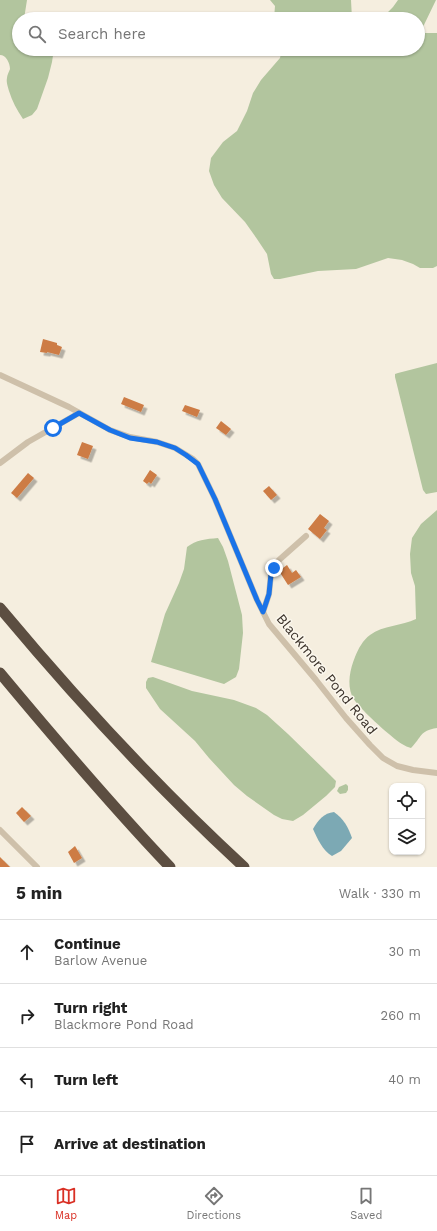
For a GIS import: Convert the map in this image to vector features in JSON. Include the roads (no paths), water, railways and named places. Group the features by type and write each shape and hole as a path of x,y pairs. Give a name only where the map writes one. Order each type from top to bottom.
{"highway":[{"path":"0,608 26,640 129,754 244,867"},
{"path":"0,673 63,749 137,833 170,867"}],"street":[{"name":"Blackmore Pond Road","path":"0,375 79,413 110,430 130,438 157,442 175,448 198,464 215,499 257,600 269,624 346,718 383,758 397,766 437,773"},
{"path":"0,463 28,442 79,413"},
{"path":"263,612 269,594 271,574 279,560 306,536"},
{"path":"0,830 37,867"}],"water":[{"path":"334,812 345,824 352,838 341,851 332,856 323,848 313,829 322,818 327,814"}]}
